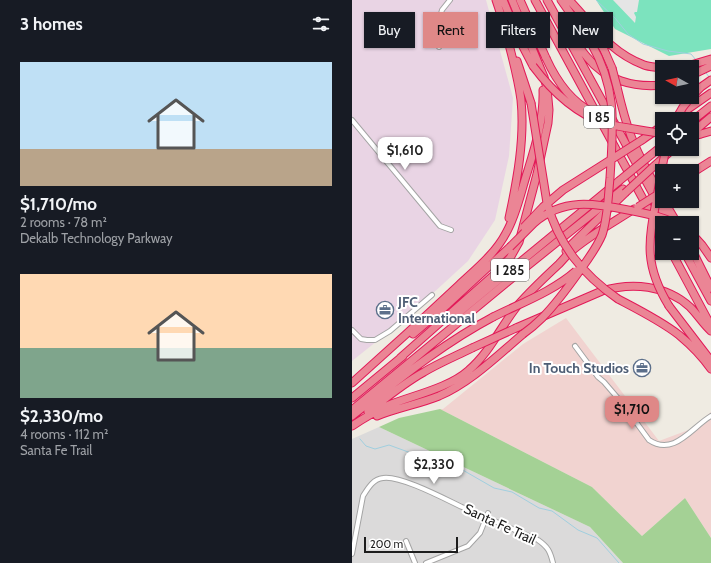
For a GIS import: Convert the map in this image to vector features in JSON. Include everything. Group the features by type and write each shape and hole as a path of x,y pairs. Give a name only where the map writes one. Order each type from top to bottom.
{"highway":[{"path":"496,0 500,12"},
{"path":"503,0 521,43 554,91 579,110 604,122 655,133"},
{"path":"352,383 480,266 496,249 511,223 536,143 542,118 543,99 542,80 512,0"},
{"path":"520,0 550,67 562,86 578,104 609,121 646,131"},
{"name":"I 85","path":"535,0 655,221"},
{"name":"I 85","path":"547,0 558,20"},
{"path":"352,426 378,415 421,402 449,391 473,376 542,318 570,285 598,243 605,222 608,204 612,126 611,100 602,64 591,43 561,0"},
{"path":"568,0 599,34 621,54 645,66 655,67"},
{"path":"568,0 598,39 604,50 612,68 631,137 655,184"},
{"path":"480,266 492,251 509,218 520,151 522,130 521,101 519,86 509,48"},
{"path":"513,48 531,103 547,203 558,233 568,251 580,267 599,285 618,299 669,328 680,336 711,369"},
{"name":"I 85","path":"574,48 665,216"},
{"path":"580,48 587,58 602,71 624,82 636,85 655,86"},
{"path":"699,63 711,59"},
{"path":"400,358 496,273 510,258 519,242 537,174 548,123 549,110 547,88 544,77 536,66"},
{"path":"699,72 711,66"},
{"path":"699,89 711,80"},
{"path":"683,112 711,93"},
{"path":"699,116 711,106"},
{"path":"699,128 711,117"},
{"path":"352,383 386,357 448,304 509,245 543,207 563,190 655,131"},
{"path":"699,133 711,132"},
{"name":"I 285","path":"352,398 400,358 458,314 655,152"},
{"path":"665,156 652,224 650,246 651,263 655,279 662,295 711,361"},
{"name":"I 285","path":"352,410 512,278 624,191 665,156"},
{"path":"699,169 711,161"},
{"path":"352,426 369,415 447,384 469,371 486,352 513,311 570,246 624,191"},
{"path":"546,275 572,250 583,242 655,196"},
{"path":"509,245 541,218 556,210 573,205 590,204 613,207 657,216"},
{"path":"699,242 711,258"},
{"path":"676,260 711,326"},
{"path":"689,260 711,301"},
{"path":"697,260 711,288"},
{"path":"352,416 408,373 474,327 549,290 566,280 586,263"},
{"path":"352,426 400,387 441,362 602,290 636,286 664,291 680,300 693,310 711,331"}],"street":[{"path":"441,12 450,0"},
{"path":"352,120 440,226 451,230"},
{"path":"352,330 361,339 375,340 390,330 432,294"},
{"path":"575,346 598,377 622,403 649,440 654,443 666,446 676,443 711,416"},
{"name":"Santa Fe Trail","path":"352,554 363,496 368,488 378,479 391,477 487,515 542,543 549,550 552,563"},
{"path":"426,563 436,561 468,546 480,533 487,515"},
{"path":"406,541 415,563"}],"shaded area":[{"path":"352,0 486,0 489,12 486,12 486,48 499,48 513,98 509,156 495,220 468,261 406,318 352,361"},
{"path":"613,0 639,0 637,12 634,13 636,17 635,23"},
{"path":"566,318 659,441 691,429 711,412 711,538 685,498 642,536 592,487 440,409 443,409 523,344"},
{"path":"379,427 590,527 623,563 352,563 352,439"}],"green space":[{"path":"596,0 711,0 711,49 669,56 615,29 613,26 613,12 604,12"},
{"path":"440,409 592,487 642,536 685,498 711,538 711,563 623,563 590,527 379,427 399,418"}],"waterway":[{"path":"596,0 615,18 628,34 643,44 668,51 691,54 696,60"},
{"path":"706,73 710,78"},
{"path":"360,439 366,446 375,449 389,445 422,457 434,468 451,466 461,469 494,488 512,492 539,508 552,511 578,530 597,538 619,563"}],"place":[{"name":"JFC International","path":"385,310"},
{"name":"In Touch Studios","path":"642,368"}]}
